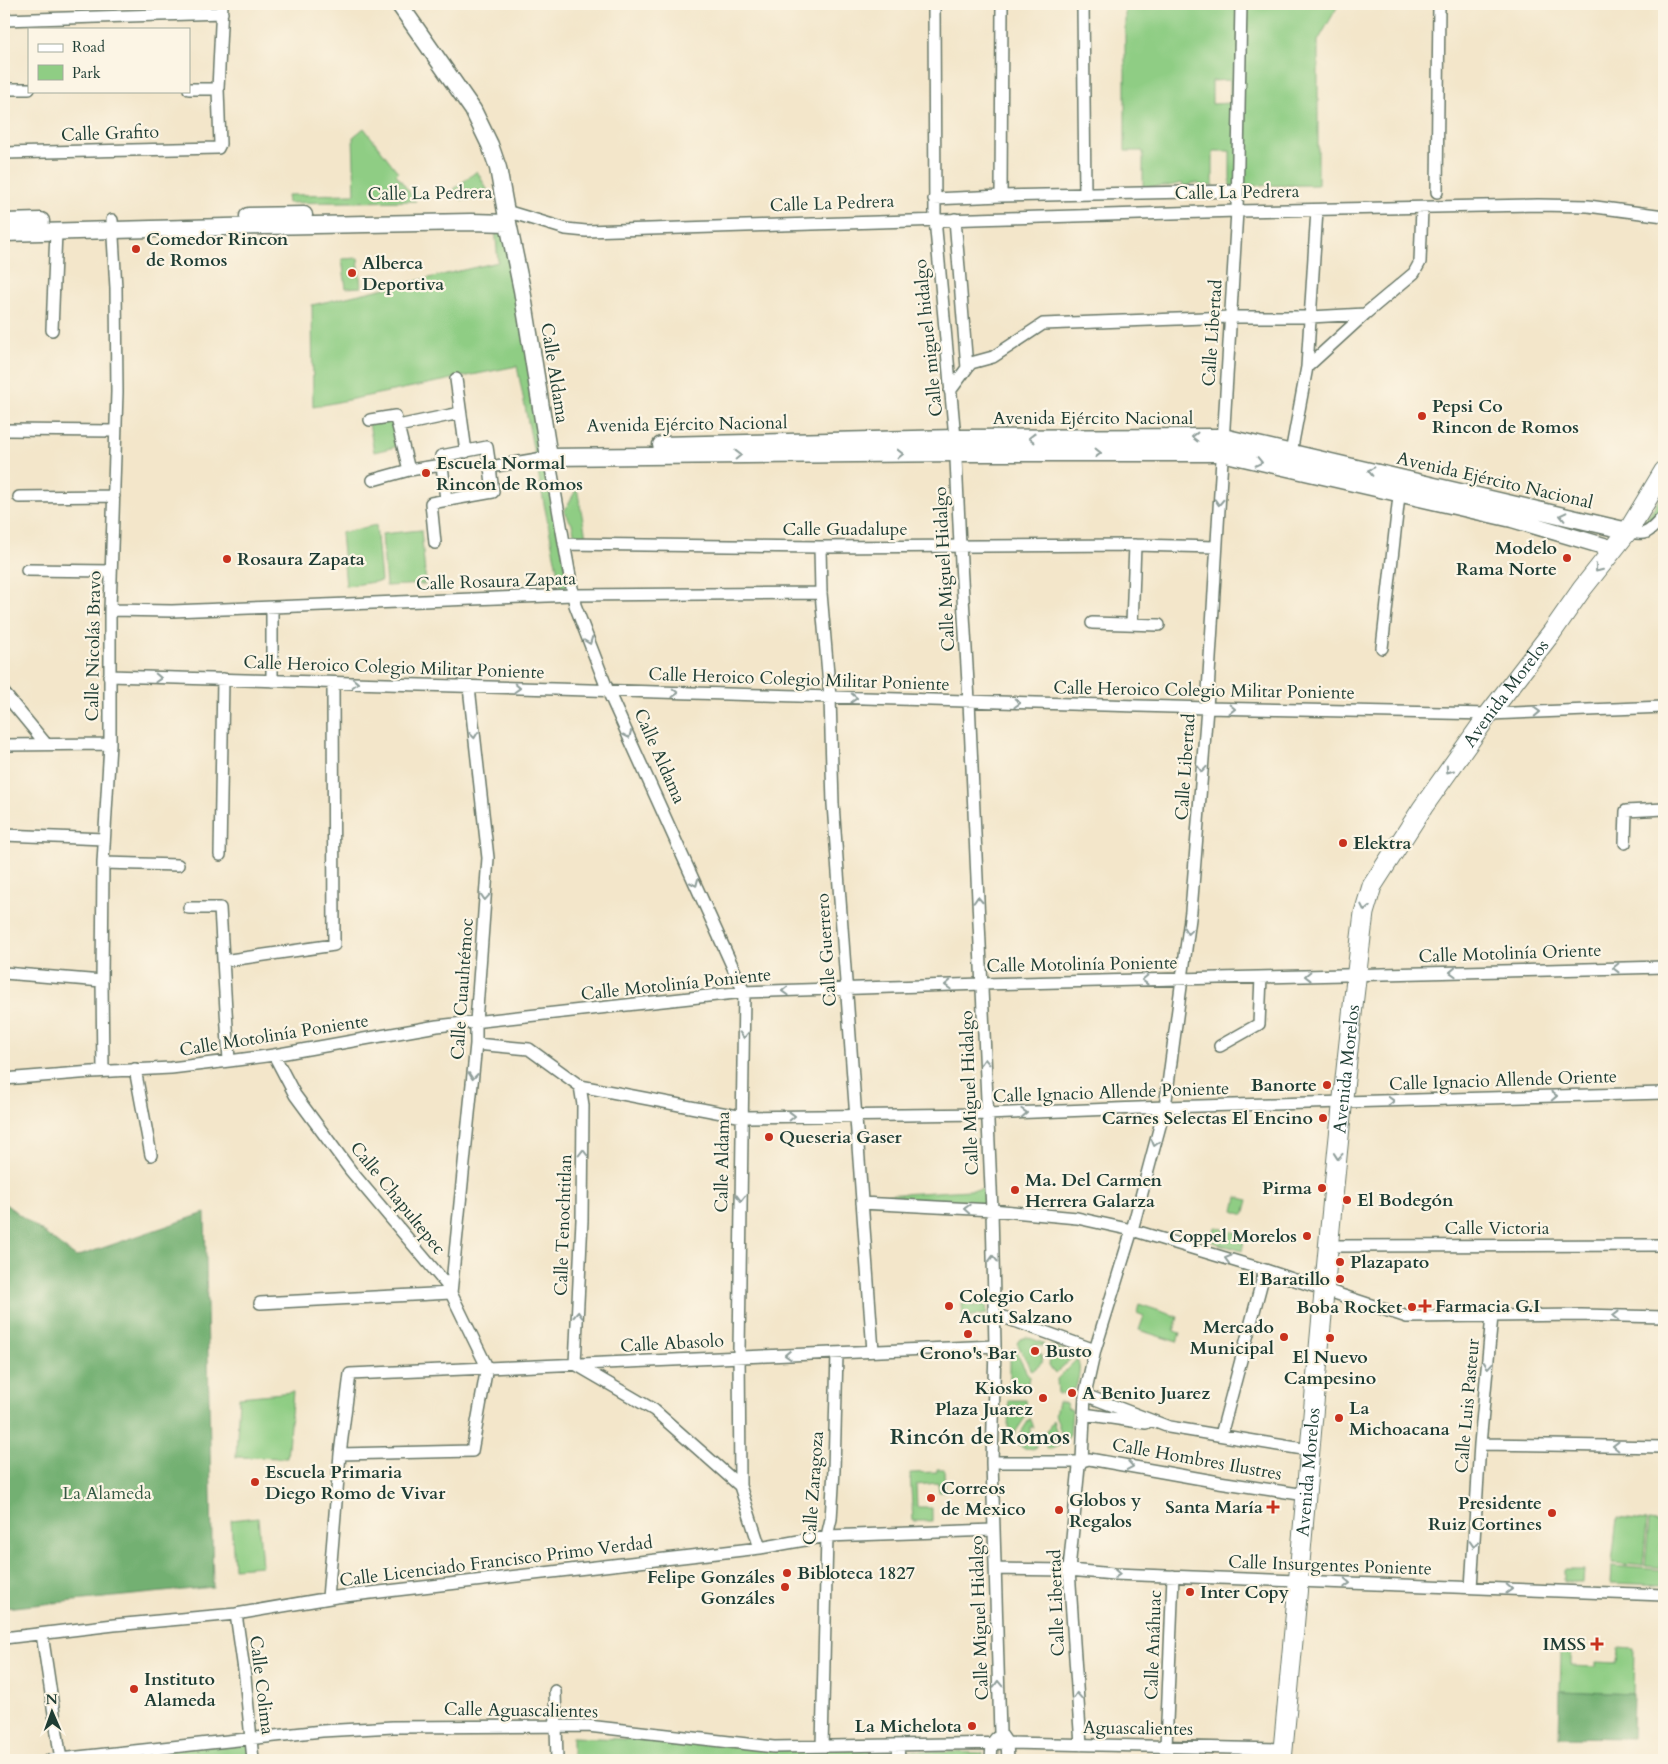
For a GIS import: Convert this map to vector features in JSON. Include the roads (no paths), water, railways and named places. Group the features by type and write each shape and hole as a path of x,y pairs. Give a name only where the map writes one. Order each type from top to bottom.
{"main road":[{"name":"Calle Aldama","path":"399,4 462,92 483,128 498,168 522,290 548,452"},
{"name":"Calle La Pedrera","path":"4,222 112,226 507,217"},
{"name":"Calle La Pedrera","path":"4,233 56,232 112,226"},
{"name":"Avenida Ejército Nacional","path":"548,452 956,445 1222,445 1291,453 1400,486"},
{"name":"Avenida Ejército Nacional","path":"1222,445 1514,512 1628,531"},
{"name":"Avenida Morelos","path":"1283,1754 1309,1450 1356,975 1364,913 1372,886 1423,806 1489,714 1552,632 1582,589 1628,531 1664,471"},
{"name":"Avenida Ejército Nacional","path":"1514,512 1614,549"}],"street":[{"name":"Calle miguel hidalgo","path":"934,4 934,199 940,286 956,445"},
{"path":"1001,196 1002,4"},
{"path":"1083,4 1085,194"},
{"name":"Calle Libertad","path":"1081,1745 1068,1570 1081,1462 1085,1395 1095,1350 1132,1230 1165,1107 1191,911 1207,708 1237,211 1241,4"},
{"path":"1437,192 1439,4"},
{"path":"4,20 222,9 218,89 190,89"},
{"path":"4,89 28,89"},
{"name":"Calle Grafito","path":"4,154 218,148 220,144 218,89"},
{"path":"934,199 1237,191"},
{"name":"Calle La Pedrera","path":"507,217 566,229 586,231 935,219 1538,205 1610,208 1664,216"},
{"path":"1307,367 1365,314 1414,273 1420,262 1422,208"},
{"path":"1291,453 1307,367 1317,210"},
{"path":"955,219 966,368"},
{"name":"Calle Nicolás Bravo","path":"103,1071 103,864 110,744 110,610 117,382 116,288 112,226"},
{"path":"52,330 56,232"},
{"path":"940,286 960,288"},
{"path":"950,391 966,368 978,360 992,357 1043,324 1365,314"},
{"path":"456,379 466,452"},
{"path":"398,426 460,413"},
{"path":"370,420 395,416 409,470"},
{"path":"4,430 115,431"},
{"name":"Calle Miguel Hidalgo","path":"956,445 992,1210 995,1314 992,1462 1000,1733"},
{"path":"435,543 430,503 493,492 487,447 442,456 446,500"},
{"path":"490,467 548,452"},
{"name":"Calle Aldama","path":"548,452 573,596 608,691 744,992 739,1357 740,1486 760,1548"},
{"path":"373,480 409,470 442,465"},
{"path":"1382,648 1400,486"},
{"path":"19,497 114,496"},
{"path":"1628,531 1637,534 1647,533 1664,516"},
{"name":"Calle Guadalupe","path":"564,544 820,547 1136,544 1216,548"},
{"path":"1132,624 1136,544"},
{"name":"Calle Guerrero","path":"820,547 821,593 830,697 833,804 873,1351"},
{"path":"27,570 111,571"},
{"name":"Calle Rosaura Zapata","path":"110,610 172,611 573,596 821,593"},
{"path":"272,607 272,681"},
{"path":"1092,623 1159,625"},
{"name":"Calle Heroico Colegio Militar Poniente","path":"109,676 1207,708 1489,714 1664,707"},
{"path":"220,855 223,680"},
{"path":"223,961 334,945 333,683"},
{"name":"Calle Cuauhtémoc","path":"451,1293 476,1044 488,858 469,687"},
{"path":"4,693 46,744"},
{"path":"4,745 110,744"},
{"path":"1625,843 1626,811 1664,809"},
{"path":"4,835 104,838"},
{"path":"103,864 178,866"},
{"path":"189,908 220,908 229,1061"},
{"name":"Calle Motolinía Oriente","path":"1356,975 1664,967"},
{"path":"4,973 102,981"},
{"name":"Calle Motolinía Poniente","path":"4,1079 170,1068 274,1055 437,1026 744,992 1356,975"},
{"path":"1220,1046 1259,1024 1261,977"},
{"name":"Calle Ignacio Allende Poniente","path":"476,1044 529,1049 580,1086 743,1117 987,1114 1343,1103"},
{"name":"Calle Chapultepec","path":"274,1055 295,1095 351,1171 446,1284 487,1367"},
{"path":"135,1069 151,1155"},
{"name":"Calle Tenochtitlan","path":"575,1364 582,1220 583,1105 580,1086"},
{"name":"Calle Ignacio Allende Oriente","path":"1343,1103 1664,1093"},
{"path":"862,1203 992,1210 1077,1218 1132,1230 1265,1270 1407,1317 1664,1316"},
{"name":"Calle Victoria","path":"1330,1246 1664,1245"},
{"path":"1221,1435 1265,1270"},
{"path":"260,1303 451,1293"},
{"path":"995,1314 1095,1350"},
{"name":"Calle Luis Pasteur","path":"1471,1588 1480,1444 1492,1316"},
{"name":"Calle Abasolo","path":"340,1454 350,1374 995,1346"},
{"name":"Calle Zaragoza","path":"822,1746 827,1536 831,1519 834,1470 837,1353"},
{"path":"575,1364 654,1410 740,1486"},
{"path":"328,1598 340,1454 472,1451 487,1367"},
{"path":"1085,1395 1169,1426"},
{"path":"1084,1414 1169,1426 1309,1450"},
{"path":"1480,1444 1664,1447"},
{"name":"Calle Hombres Ilustres","path":"992,1462 1081,1462 1089,1459 1306,1495"},
{"name":"Calle Licenciado Francisco Primo Verdad","path":"4,1638 114,1625 236,1614 328,1598 760,1548 827,1536 994,1530"},
{"name":"Calle Insurgentes Poniente","path":"995,1569 1068,1570 1173,1576 1664,1595"},
{"name":"Calle Anáhuac","path":"1166,1746 1173,1576"},
{"name":"Calle Colima","path":"236,1614 253,1760"},
{"path":"42,1634 57,1760"},
{"path":"555,1692 557,1760"},
{"name":"Calle Aguascalientes","path":"57,1760 322,1731 557,1725 588,1726 774,1746 992,1743"},
{"path":"992,1760 992,1743 1000,1733 1007,1743 1008,1760"},
{"name":"Aguascalientes","path":"992,1743 1166,1746 1283,1754"},
{"path":"898,1745 899,1760"}],"place":[{"name":"Comedor Rincon de Romos","path":"136,249"},
{"name":"Alberca Deportiva","path":"352,273"},
{"name":"Pepsi Co Rincon de Romos","path":"1422,416"},
{"name":"Escuela Normal Rincon de Romos","path":"426,473"},
{"name":"Modelo Rama Norte","path":"1567,558"},
{"name":"Rosaura Zapata","path":"227,559"},
{"name":"Elektra","path":"1343,843"},
{"name":"Banorte","path":"1327,1085"},
{"name":"Carnes Selectas El Encino","path":"1323,1118"},
{"name":"Queseria Gaser","path":"769,1137"},
{"name":"Pirma","path":"1322,1188"},
{"name":"Ma. Del Carmen Herrera Galarza","path":"1015,1190"},
{"name":"El Bodegón","path":"1347,1200"},
{"name":"Coppel Morelos","path":"1307,1236"},
{"name":"Plazapato","path":"1340,1262"},
{"name":"El Baratillo","path":"1340,1279"},
{"name":"Colegio Carlo Acuti Salzano","path":"949,1306"},
{"name":"Farmacia G.I","path":"1425,1306"},
{"name":"Boba Rocket","path":"1412,1307"},
{"name":"Crono's Bar","path":"968,1334"},
{"name":"Mercado Municipal","path":"1284,1337"},
{"name":"El Nuevo Campesino","path":"1330,1338"},
{"name":"Busto","path":"1035,1351"},
{"name":"A Benito Juarez","path":"1072,1393"},
{"name":"Kiosko Plaza Juarez","path":"1043,1398"},
{"name":"La Michoacana","path":"1339,1418"},
{"name":"Escuela Primaria Diego Romo de Vivar","path":"255,1482"},
{"name":"Correos de Mexico","path":"931,1498"},
{"name":"Santa María","path":"1273,1507"},
{"name":"Globos y Regalos","path":"1059,1510"},
{"name":"Presidente Ruiz Cortines","path":"1552,1513"},
{"name":"Bibloteca 1827","path":"787,1573"},
{"name":"Felipe Gonzáles Gonzáles","path":"785,1587"},
{"name":"Inter Copy","path":"1190,1592"},
{"name":"IMSS","path":"1597,1644"},
{"name":"Instituto Alameda","path":"134,1689"},
{"name":"La Michelota","path":"972,1726"}],"district":[{"name":"Rincón de Romos","path":"980,1436"}],"park label":[{"name":"La Alameda","path":"107,1493"}]}
